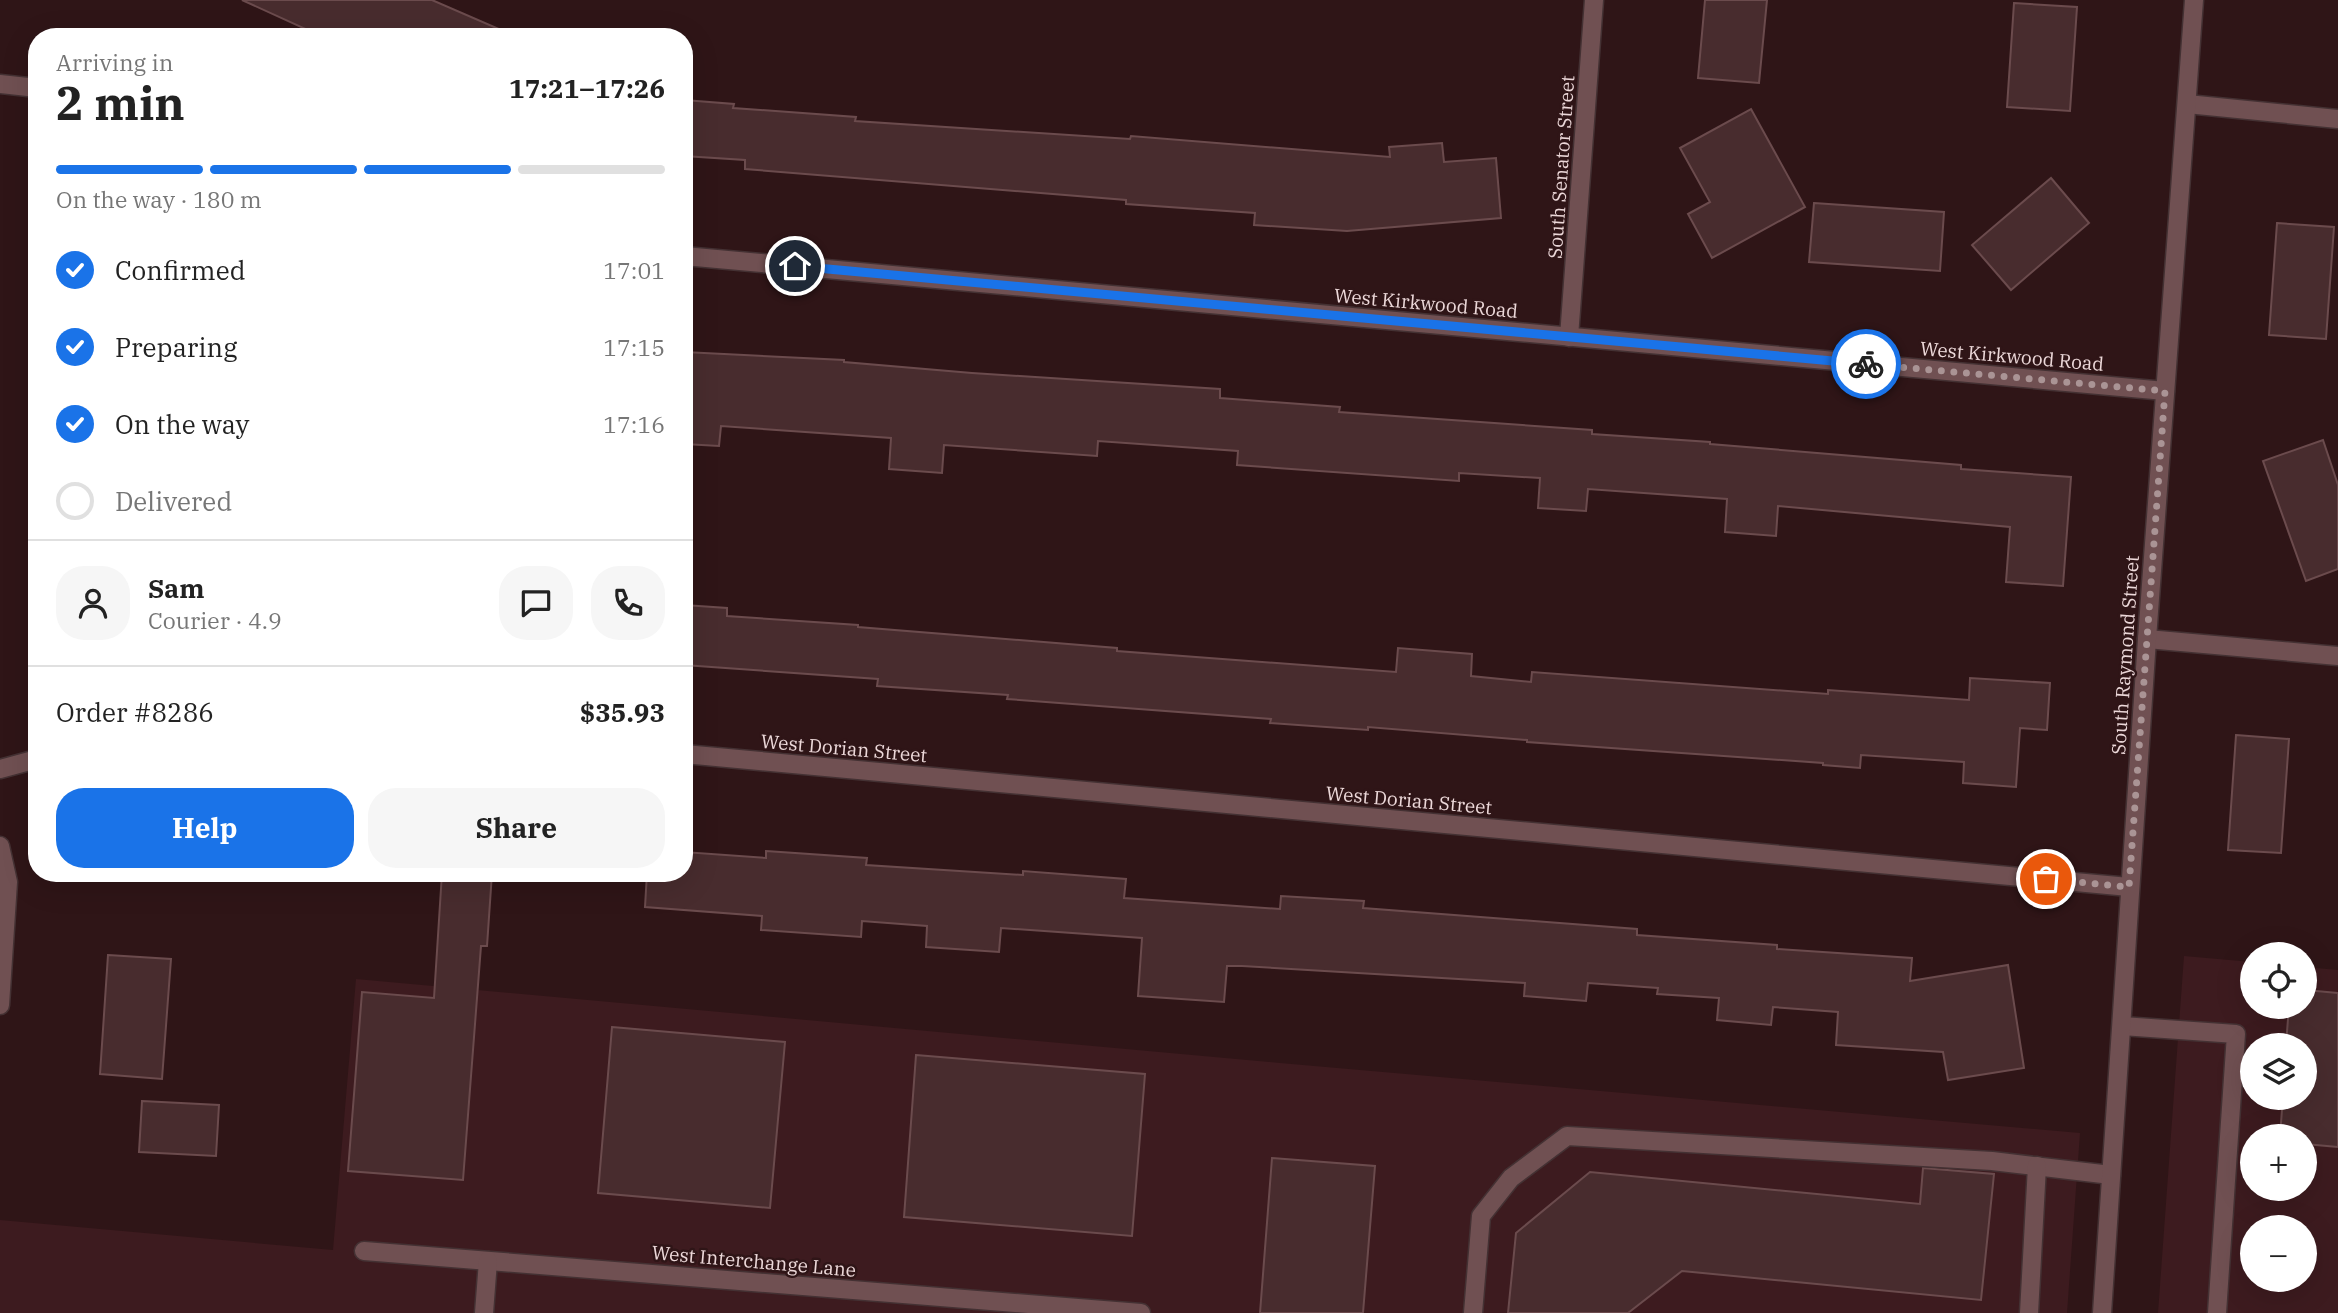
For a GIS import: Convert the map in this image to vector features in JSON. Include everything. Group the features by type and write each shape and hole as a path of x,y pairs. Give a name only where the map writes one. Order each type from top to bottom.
{"street":[{"name":"South Senator Street","path":"1569,337 1594,0"},
{"name":"South Raymond Street","path":"2102,1313 2129,887 2194,0"},
{"path":"0,84 28,87"},
{"path":"2187,104 2338,119"},
{"name":"West Kirkwood Road","path":"693,257 2165,391"},
{"path":"2147,639 2338,656"},
{"name":"West Dorian Street","path":"693,755 2129,887"},
{"path":"0,769 28,761"},
{"path":"0,846 8,882 0,1005"},
{"path":"2122,1026 2236,1034 2217,1313"},
{"path":"1473,1313 1481,1216 1511,1178 1567,1136 1978,1160 2111,1175"},
{"path":"2029,1313 2037,1166"},
{"name":"West Interchange Lane","path":"364,1251 1141,1313"},
{"path":"484,1313 488,1261"}],"shaded area":[{"path":"2184,956 2240,961 2240,1019 2317,1019 2317,968 2338,970 2338,1313 2158,1313"},
{"path":"356,979 2080,1133 2067,1313 0,1313 0,1220 333,1250"}],"building":[{"path":"242,0 432,0 496,28 303,28"},
{"path":"1705,0 1767,0 1759,83 1698,78"},
{"path":"2014,3 2077,7 2070,111 2007,107"},
{"path":"693,101 734,104 733,108 856,117 855,121 1130,139 1131,136 1390,157 1389,147 1442,143 1444,162 1496,158 1501,218 1347,231 1254,225 1255,213 1126,204 1126,200 745,169 745,160 693,157"},
{"path":"1751,109 1805,207 1712,258 1688,214 1710,202 1680,148"},
{"path":"2051,178 2089,223 2011,290 1972,245"},
{"path":"1814,203 1944,212 1940,271 1809,262"},
{"path":"2277,223 2334,227 2326,339 2269,335"},
{"path":"693,352 844,360 972,373 1220,389 1220,398 1340,407 1339,412 1592,430 1592,434 1710,442 1961,465 1961,469 2071,477 2063,586 2006,582 2010,527 1778,506 1776,536 1725,532 1727,499 1588,489 1586,511 1538,508 1540,478 1459,473 1459,481 1237,465 1238,451 1098,441 1097,456 944,445 942,473 889,469 891,438 721,426 719,446 693,445"},
{"path":"2323,440 2338,485 2338,569 2306,581 2263,461"},
{"path":"693,606 727,608 727,616 1117,648 1117,651 1396,672 1398,648 1472,654 1471,676 1531,682 1532,672 1828,694 1828,690 1969,700 1970,678 2050,683 2047,730 2020,728 2016,787 1963,783 1964,762 1861,755 1860,768 1368,727 1368,730 1270,723 1271,719 1007,699 1008,695 877,686 878,679 693,666"},
{"path":"2236,735 2289,739 2281,853 2228,850"},
{"path":"766,851 867,858 866,865 1023,875 1023,871 1126,879 1124,898 1280,909 1281,896 1364,901 1363,908 1637,929 1637,935 1777,945 1777,949 1912,958 1910,981 2008,965 2024,1068 1948,1080 1943,1052 1836,1045 1838,1012 1773,1007 1771,1025 1717,1020 1719,998 1657,994 1658,988 1588,983 1586,1001 1524,996 1525,983 1227,966 1224,1002 1138,996 1142,938 1001,928 999,952 926,947 927,926 862,921 861,937 761,930 762,916 645,907 646,882 693,882 693,853 766,858"},
{"path":"441,882 491,882 487,946 481,946 463,1180 348,1171 362,992 434,998"},
{"path":"108,955 171,959 162,1079 100,1074"},
{"path":"2317,991 2338,993 2338,1147 2317,1145 2317,1124 2281,1124 2282,1110 2317,1110 2317,1033 2287,1033 2288,1019 2317,1019"},
{"path":"612,1027 785,1042 770,1208 598,1193"},
{"path":"916,1055 1145,1074 1132,1236 904,1217"},
{"path":"142,1101 219,1105 216,1156 139,1152"},
{"path":"1272,1158 1375,1166 1363,1313 1260,1313"},
{"path":"1923,1168 1994,1174 1981,1300 1682,1271 1628,1313 1508,1313 1516,1233 1590,1172 1920,1204"}],"way so far":[{"path":"1866,364 2165,391 2129,887 2046,879"}],"route":[{"path":"795,266 1866,364"}]}
